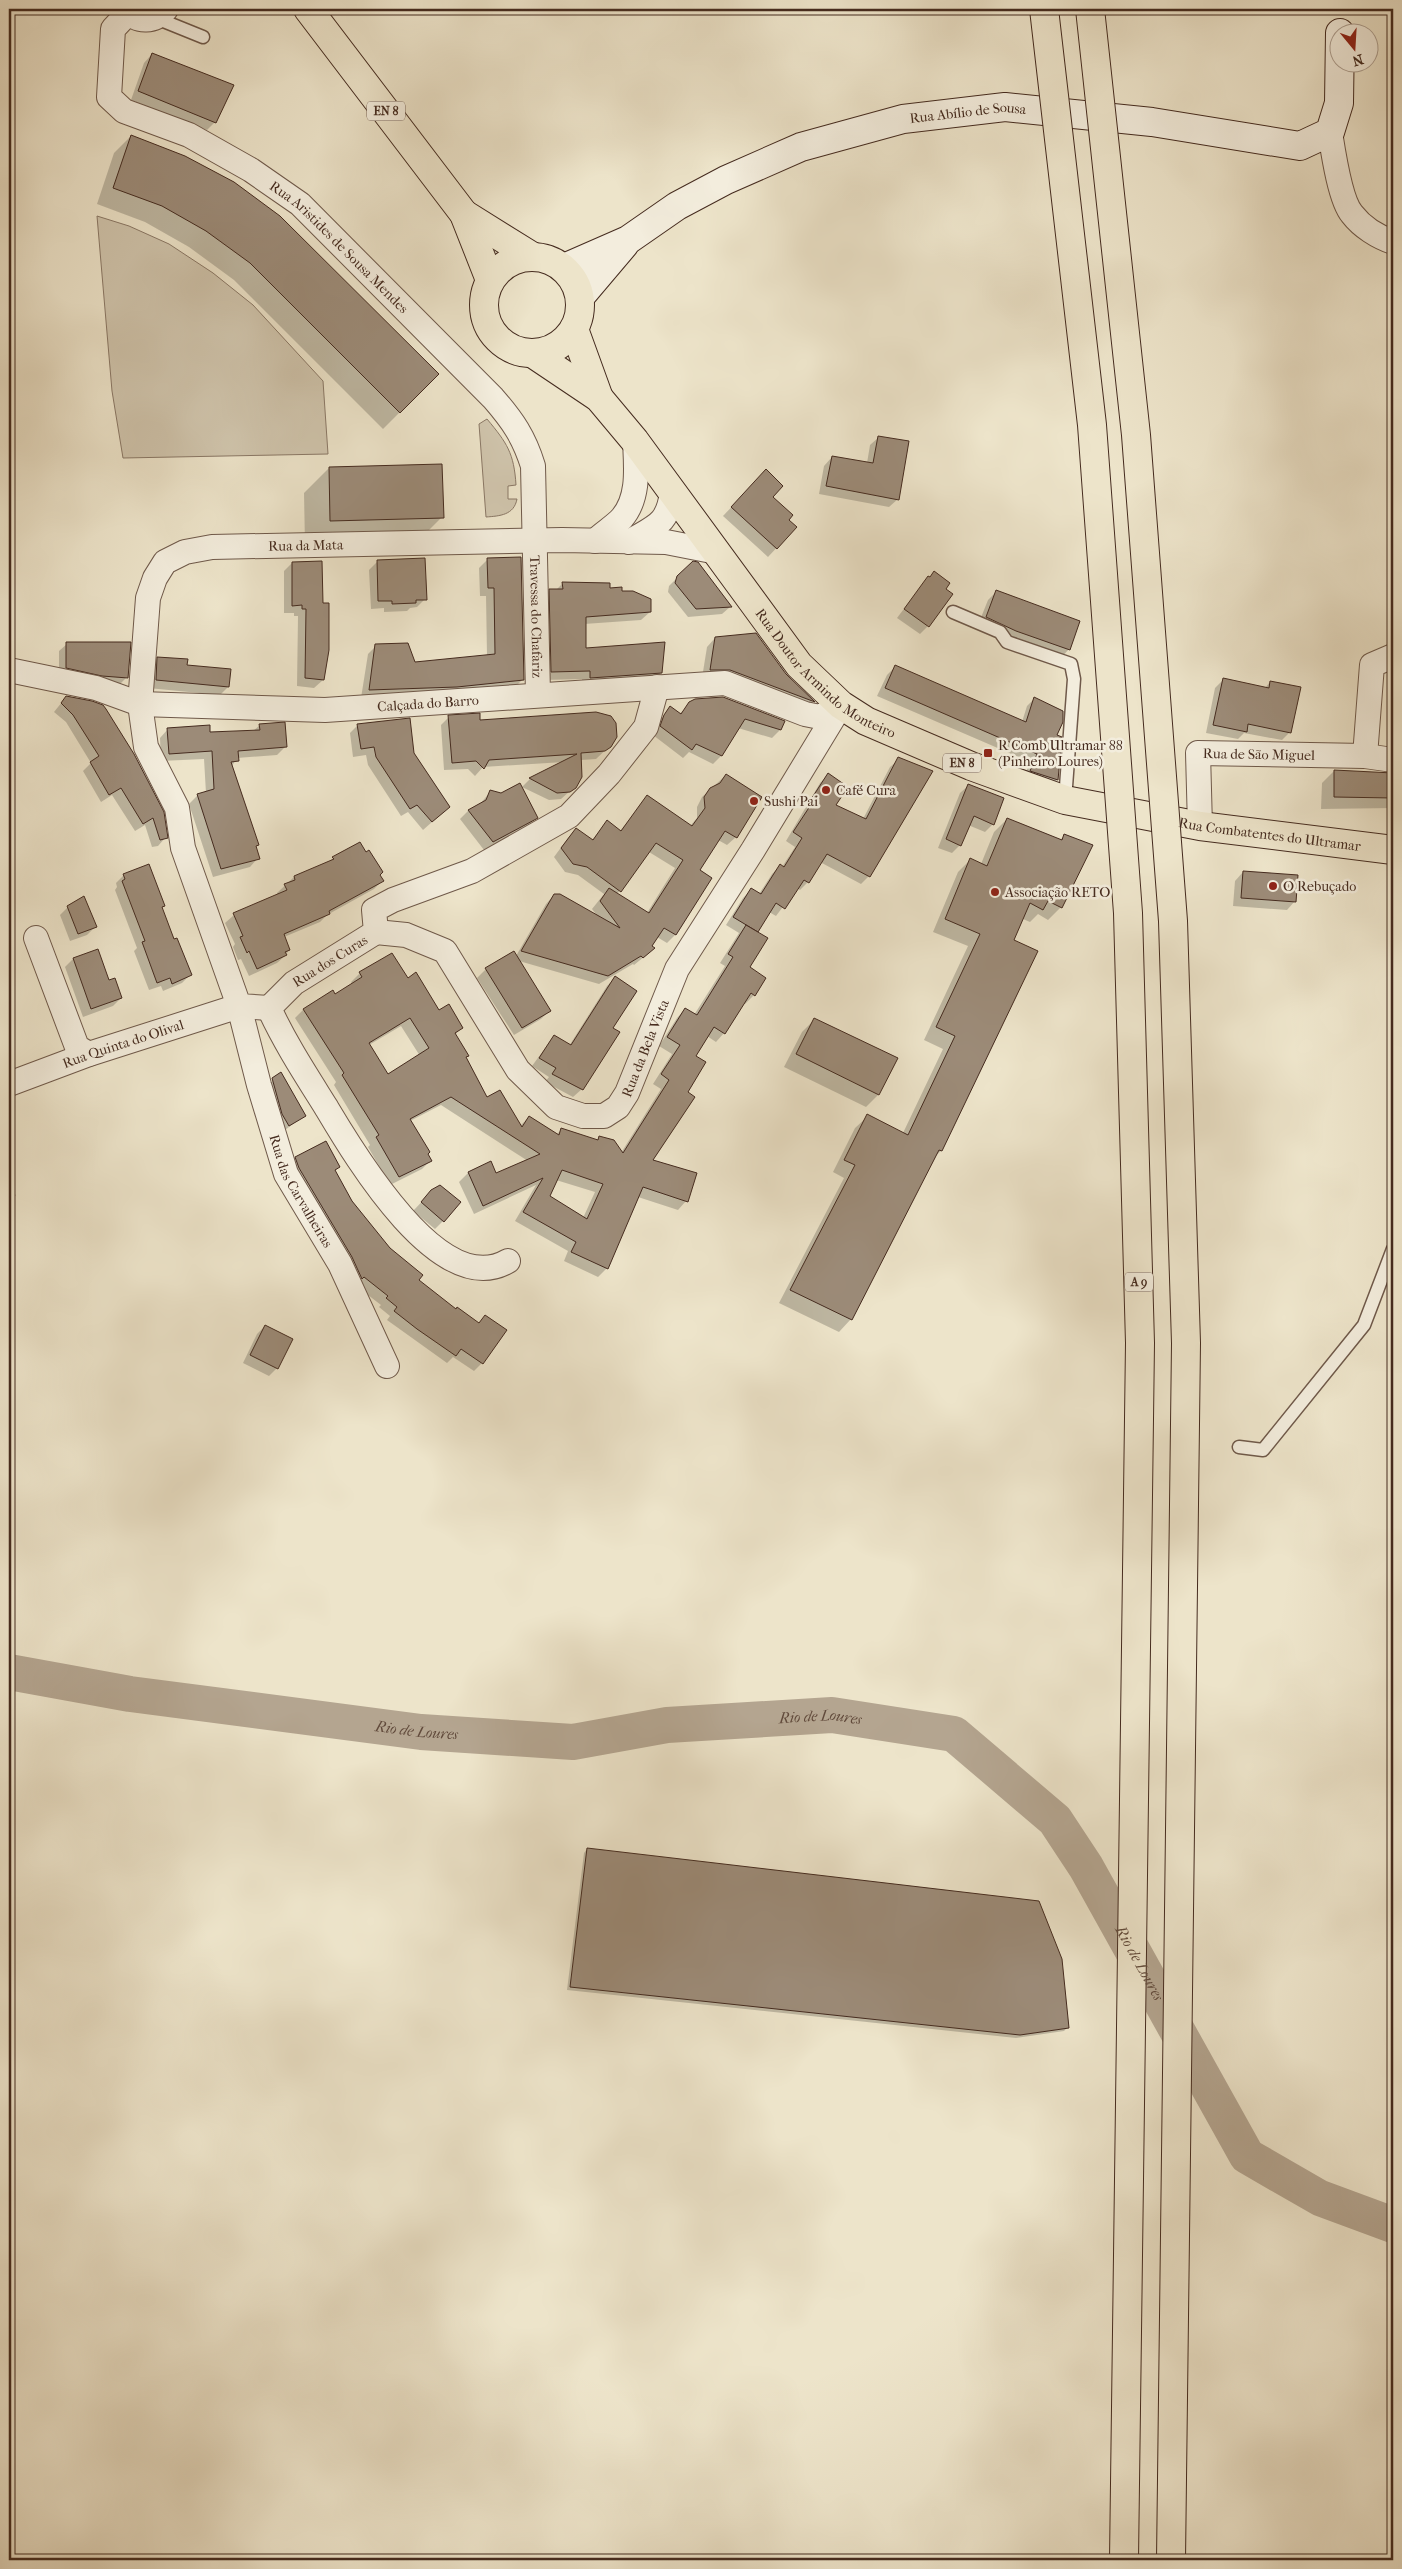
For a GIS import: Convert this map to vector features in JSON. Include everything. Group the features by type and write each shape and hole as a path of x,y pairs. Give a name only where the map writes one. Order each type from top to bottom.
{"main road":[{"name":"EN 8","path":"308,9 464,214 490,280 501,268 516,259 533,257 549,259 564,268"},
{"name":"A 9","path":"1044,9 1092,425 1128,913 1140,1343 1124,2560"},
{"path":"1090,9 1136,435 1173,921 1184,1264 1186,1343 1171,2560"},
{"name":"EN 8","path":"464,214 533,257"},
{"path":"532,354 549,351 563,342 574,329 580,314 580,297 575,281 564,268"},
{"name":"Rua Doutor Armindo Monteiro","path":"490,280 484,296 484,313 490,329 501,342 515,350 532,354 599,398 635,441 799,665 841,705 866,721 921,746 1065,800 1146,815"},
{"name":"Rua Doutor Armindo Monteiro","path":"574,329 599,398"},
{"name":"Rua Combatentes do Ultramar","path":"1146,815 1200,826 1392,855"}],"street":[{"path":"1340,9 1340,22"},
{"path":"128,10 141,20 161,13"},
{"name":"Rua Aristides de Sousa Mendes","path":"128,10 113,29 109,97 124,111 189,135 251,170 300,204 494,398 511,418 525,441 533,466 534,540"},
{"path":"1339,72 1339,102 1330,132 1335,169 1351,214 1379,237 1393,242"},
{"name":"Rua Abílio de Sousa","path":"564,268 628,240 678,206 734,176 801,147 903,119 1005,107 1152,122 1300,146 1330,132"},
{"name":"Rua Abílio de Sousa","path":"580,297 628,240"},
{"path":"595,540 622,518 634,496 636,471 635,441"},
{"path":"629,542 661,522 670,511 672,492"},
{"name":"Rua da Mata","path":"140,704 148,598 165,562 185,552 212,547 534,540 666,542 717,552"},
{"name":"Travessa do Chafariz","path":"534,540 538,694"},
{"path":"1365,756 1372,665 1393,656"},
{"name":"Calçada do Barro","path":"9,670 96,688 140,704 325,710 725,682 805,714 820,716 841,705"},
{"name":"Rua dos Curas","path":"269,1008 294,983 376,932 374,910 393,900 472,871 569,816 609,774 646,727 657,687"},
{"name":"Rua das Carvalheiras","path":"140,704 146,747 177,808 183,848 239,1006 259,1084 286,1174 340,1264 387,1366"},
{"name":"Rua da Bela Vista","path":"376,932 406,935 445,951 518,1070 556,1107 583,1116 604,1116 618,1107 627,1093 677,969 753,850 841,705"},
{"name":"Rua de São Miguel","path":"1200,826 1198,753 1365,756 1393,760"},
{"path":"36,938 77,1047 89,1054"},
{"path":"239,1006 269,1008 289,1049 359,1161 395,1210 433,1246 458,1262 480,1267 497,1267 508,1261"},
{"name":"Rua Quinta do Olival","path":"9,1084 89,1054 239,1006"}],"lane":[{"path":"161,13 203,37"},
{"path":"953,612 1000,632 1008,642 1071,664 1074,679 1065,800"},
{"path":"1239,1447 1263,1450 1364,1325 1393,1249"}],"shaded area":[{"path":"97,216 129,226 169,244 213,273 253,305 323,381 328,454 123,458 112,391"},
{"path":"487,419 500,435 511,456 516,485 508,486 508,499 517,499 513,508 506,514 486,517 479,424"}],"building":[{"path":"152,53 234,85 216,123 138,91"},
{"path":"131,135 185,156 234,182 280,216 439,374 400,413 250,263 206,231 162,206 113,188"},
{"path":"878,436 909,441 899,500 826,486 832,456 873,463"},
{"path":"442,464 444,518 330,521 329,467"},
{"path":"766,469 783,486 773,497 793,515 789,520 797,527 777,549 731,507"},
{"path":"521,557 524,680 457,687 369,690 375,644 408,643 415,662 495,654 494,588 488,588 487,558"},
{"path":"425,558 427,600 416,600 416,603 392,604 392,601 378,601 377,560"},
{"path":"322,561 323,603 329,603 329,650 324,680 305,678 306,609 302,609 302,605 292,606 292,562"},
{"path":"693,561 698,562 732,607 696,609 675,583 677,576"},
{"path":"934,571 950,583 946,589 953,594 929,627 904,609 928,576 930,577"},
{"path":"562,582 610,583 610,588 622,587 622,591 633,591 651,599 651,612 586,617 586,648 665,642 662,673 590,678 590,671 551,672 549,589 563,589"},
{"path":"996,590 1080,621 1070,650 1016,631 986,617"},
{"path":"756,633 786,674 815,702 730,670 710,670 715,637"},
{"path":"66,642 131,642 128,678 102,676 66,668"},
{"path":"157,657 188,659 187,665 231,669 229,687 156,680"},
{"path":"895,665 1026,722 1034,697 1063,711 1063,722 1057,735 1062,737 1058,780 1030,771 1037,754 885,688"},
{"path":"1223,678 1269,688 1270,681 1301,687 1291,733 1248,724 1247,732 1213,725"},
{"path":"66,696 92,701 103,705 106,709 134,754 164,812 168,838 160,840 153,818 143,824 121,788 109,795 90,762 99,756 73,715 61,703"},
{"path":"723,697 785,721 781,730 745,719 722,756 696,744 692,750 660,726 670,706 681,714 689,702 695,699"},
{"path":"596,712 611,716 616,723 617,737 611,747 605,751 581,753 582,777 576,788 570,792 557,793 529,778 577,754 489,760 484,769 476,761 452,763 448,715 480,713 480,720"},
{"path":"410,718 414,753 450,807 432,822 417,805 410,809 376,757 374,747 361,749 357,724"},
{"path":"285,722 287,747 238,751 239,761 231,762 259,845 256,846 260,859 221,869 197,794 214,789 212,751 169,754 167,728 210,725 210,732 260,730 259,724"},
{"path":"898,757 933,771 870,877 827,854 809,883 804,880 785,909 776,903 758,932 733,917 751,888 761,894 780,864 784,867 802,838 793,832 812,803 810,801 828,773 848,787 836,805 866,819"},
{"path":"1334,770 1393,773 1393,798 1334,797"},
{"path":"726,774 762,797 737,838 725,831 700,870 712,878 676,935 664,928 652,946 655,948 643,958 641,956 608,976 521,951 554,894 560,894 620,928 600,901 609,888 649,913 683,860 656,843 621,892 587,867 573,864 561,848 576,828 593,840 607,820 621,831 647,795 692,826 705,808 704,797 710,788 720,783"},
{"path":"520,783 538,818 493,842 468,810 486,800 490,790 501,793"},
{"path":"968,784 1004,798 994,825 974,816 961,846 946,839"},
{"path":"1007,818 1062,840 1064,834 1093,845 1062,908 1048,901 1043,910 1030,903 1014,940 1038,951 942,1151 939,1150 852,1320 790,1290 855,1165 844,1160 867,1114 908,1135 955,1036 936,1027 980,934 945,919 970,858 987,866"},
{"path":"360,842 366,852 369,850 383,872 380,875 384,881 329,911 330,914 284,934 290,950 285,952 287,955 257,969 240,937 243,936 233,913 287,890 284,884 295,880 294,876 334,859 332,857"},
{"path":"149,864 165,906 162,907 174,939 177,938 192,975 172,984 170,978 157,983 142,942 145,941 122,881 125,879 123,874"},
{"path":"1243,871 1298,875 1296,902 1241,898"},
{"path":"84,896 97,927 78,934 67,906"},
{"path":"746,925 768,938 750,967 766,978 755,996 751,993 725,1034 714,1027 696,1056 706,1062 688,1092 695,1097 653,1160 697,1173 688,1202 643,1187 608,1269 571,1252 576,1242 523,1212 543,1178 483,1206 468,1172 491,1161 496,1173 540,1154 451,1097 410,1119 430,1152 428,1154 432,1161 399,1177 376,1137 379,1135 342,1075 344,1073 303,1009 333,990 335,994 362,977 359,972 392,953 408,978 416,972 439,1010 449,1004 463,1028 455,1033 469,1056 466,1057 487,1097 500,1090 522,1127 529,1116 559,1135 561,1128 598,1140 599,1136 614,1140 623,1153 669,1080 661,1074 680,1045 667,1037 685,1008 697,1015 733,957 728,954","holes":["410,1018 429,1048 388,1074 369,1043","562,1170 603,1184 587,1219 550,1196"]},
{"path":"98,949 109,980 115,978 122,998 91,1009 73,958"},
{"path":"514,951 551,1011 522,1028 485,968"},
{"path":"615,976 637,991 613,1028 620,1032 583,1090 552,1074 556,1068 539,1058 554,1035 571,1045"},
{"path":"814,1018 898,1058 879,1095 796,1054"},
{"path":"281,1072 306,1116 289,1126 282,1114 272,1078"},
{"path":"326,1141 340,1167 335,1170 352,1201 390,1248 423,1275 419,1280 456,1309 457,1307 479,1323 485,1315 507,1330 483,1364 461,1349 456,1356 417,1329 394,1311 397,1307 386,1298 388,1296 364,1277 362,1279 352,1257 299,1168 295,1157"},
{"path":"440,1185 461,1202 444,1222 421,1202 431,1190"},
{"path":"265,1325 293,1339 278,1369 250,1355"},
{"path":"587,1848 1039,1901 1062,1959 1069,2028 1020,2035 570,1987"}],"waterway":[{"name":"Rio de Loures","path":"9,1672 130,1694 421,1732 573,1742 667,1725 832,1715 954,1734 1055,1820 1086,1867 1247,2156 1320,2198 1393,2225"}],"place":[{"name":"R Comb Ultramar 88 (Pinheiro Loures)","path":"988,753"},
{"name":"Café Cura","path":"826,790"},
{"name":"Sushi Pai","path":"754,801"},
{"name":"O Rebuçado","path":"1273,886"},
{"name":"Associação RETO","path":"995,892"}]}
